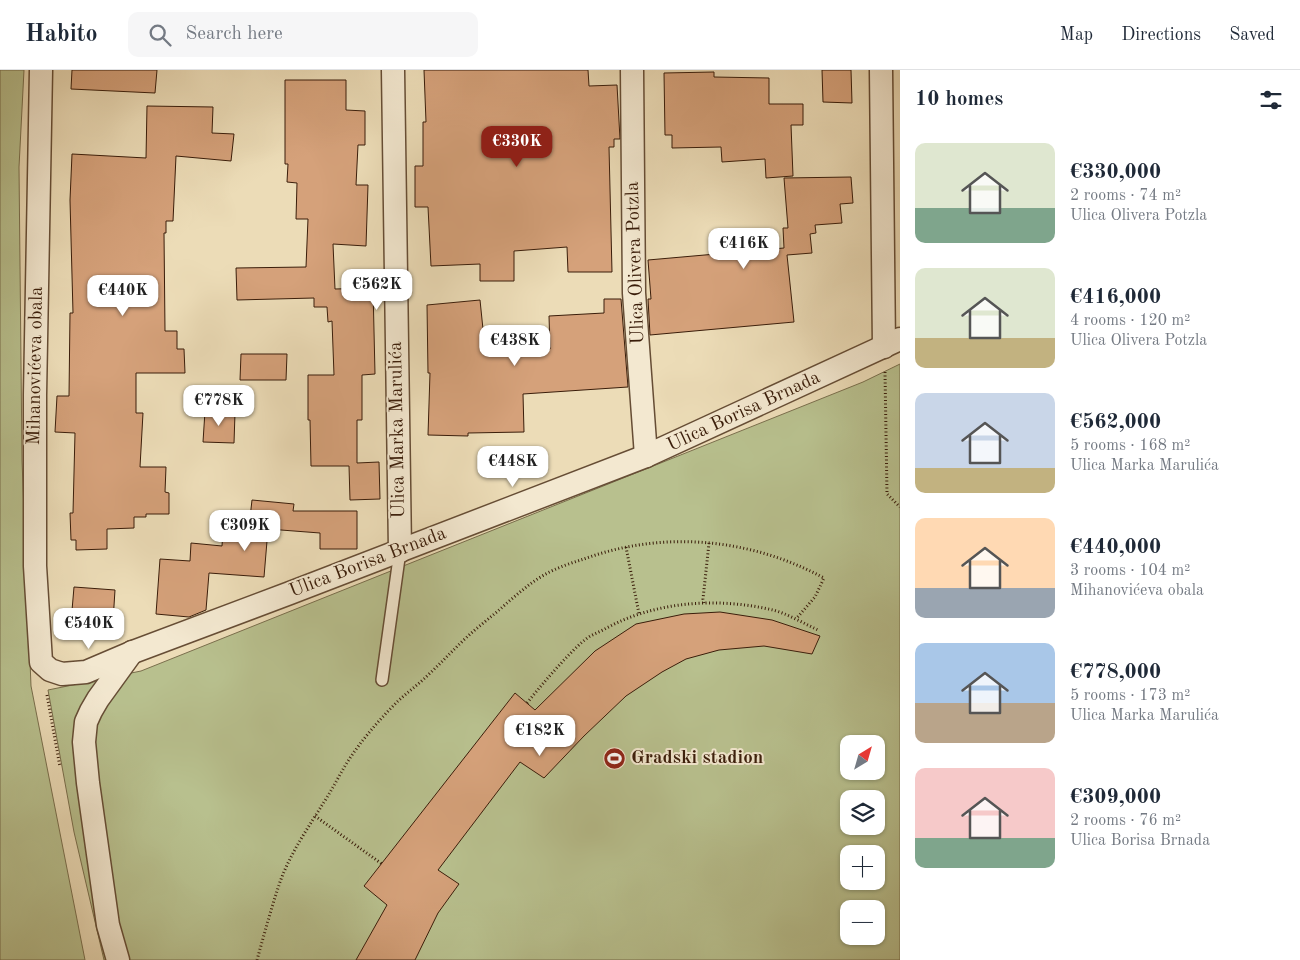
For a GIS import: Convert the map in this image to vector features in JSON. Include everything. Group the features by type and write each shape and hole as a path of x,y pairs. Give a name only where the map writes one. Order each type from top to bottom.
{"street":[{"name":"Mihanovićeva obala","path":"41,70 35,405 36,566 41,662"},
{"name":"Ulica Marka Marulića","path":"393,70 400,551"},
{"name":"Ulica Olivera Potzla","path":"632,70 634,293 646,456"},
{"path":"881,70 892,343"},
{"name":"Ulica Borisa Brnada","path":"41,662 50,670 62,674 86,672 133,652 646,456 892,343"},
{"path":"118,960 108,925 84,742 86,722 91,711 133,652"}],"lane":[{"path":"382,680 400,551"}],"path":[{"path":"892,343 888,494 900,507"},
{"path":"257,960 282,877 296,848 349,760 396,703 518,592 544,575 570,563 626,547 670,543 709,543 732,546 761,552 800,566 824,578 815,597 796,619"},
{"path":"704,603 709,543"},
{"path":"626,547 639,614"},
{"path":"527,703 545,680 586,639 612,624 639,614 670,606 704,603 743,605 774,611 818,630"},
{"path":"315,816 382,864"}],"green space":[{"path":"0,70 24,70 19,167 22,461 31,686 85,960 0,960"},
{"path":"900,364 900,960 104,960 74,832 48,690 141,671 863,382"}],"building":[{"path":"72,70 157,70 155,93 71,89"},
{"path":"424,70 588,70 589,86 617,85 620,139 614,139 614,147 609,147 612,272 568,272 567,247 514,251 514,281 480,281 480,264 431,266 428,207 415,207 415,166 423,166 423,122 426,122"},
{"path":"822,70 851,70 852,103 823,102"},
{"path":"714,72 714,77 769,78 769,104 803,104 803,125 791,125 793,176 766,178 765,159 722,162 721,147 672,148 672,135 665,135 664,73"},
{"path":"285,80 346,80 346,110 365,111 365,145 358,145 356,185 368,185 366,246 333,244 335,289 373,288 375,374 362,375 362,420 357,420 357,463 379,462 380,499 350,500 349,466 311,466 308,375 334,375 332,321 328,322 327,307 314,307 314,298 237,300 236,268 306,267 308,219 296,219 297,183 287,182 288,164 285,164"},
{"path":"147,106 213,107 212,133 234,134 231,161 176,156 173,221 166,221 166,233 164,233 165,331 177,331 177,349 184,349 185,373 136,373 136,413 143,413 140,467 166,467 165,492 169,493 169,514 146,514 146,517 134,517 134,528 107,529 107,549 76,550 76,540 71,540 70,513 73,513 75,433 55,432 57,396 69,396 70,313 73,313 70,200 72,154 146,158"},
{"path":"851,177 853,203 840,204 842,223 815,225 816,233 810,234 812,253 787,255 794,322 650,335 648,299 651,299 648,260 784,248 783,228 788,228 784,178"},
{"path":"604,299 621,299 628,387 523,394 524,432 468,433 468,436 428,435 430,373 428,373 427,305 480,300 484,339 488,338 488,353 550,349 549,316 604,313"},
{"path":"241,354 287,354 286,380 240,380"},
{"path":"205,411 235,413 234,443 203,442"},
{"path":"252,500 294,504 293,511 357,511 357,549 320,549 320,533 268,529 264,577 209,573 206,610 189,617 156,614 160,559 190,561 191,543 222,546 224,516 250,518"},
{"path":"74,587 115,590 112,637 70,634"},
{"path":"720,612 772,620 820,636 812,654 764,646 719,650 686,659 662,672 626,696 544,778 520,762 438,870 459,884 438,913 415,960 356,960 387,905 364,886 515,693 535,710 595,651 636,624 684,614"}],"place":[{"name":"Gradski stadion","path":"615,758"}]}
